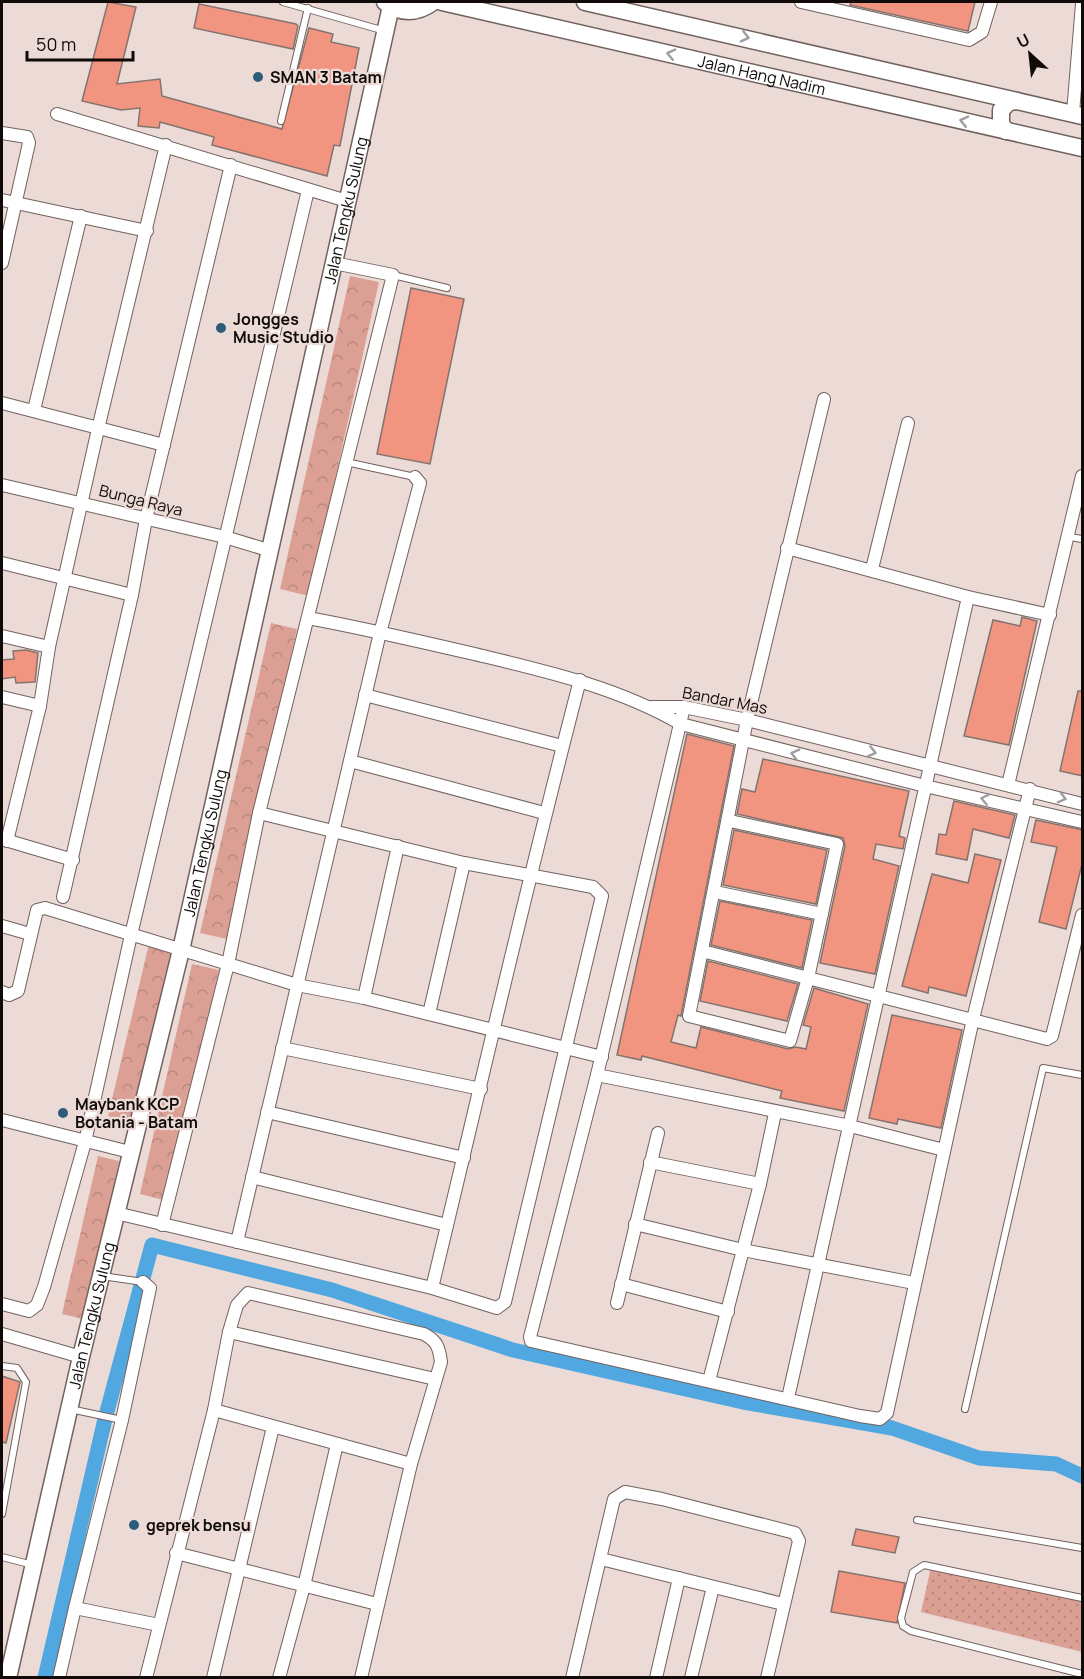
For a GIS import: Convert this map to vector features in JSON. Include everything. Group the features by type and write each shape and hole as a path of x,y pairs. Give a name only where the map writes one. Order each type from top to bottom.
{"street":[{"path":"388,4 409,12 419,10 433,2"},
{"name":"Jalan Hang Nadim","path":"442,2 1083,148"},
{"name":"Jalan Hang Nadim","path":"585,2 1078,114"},
{"path":"801,2 969,40 982,32 992,2"},
{"name":"Jalan Tengku Sulung","path":"8,1677 81,1357 181,950 385,32 388,4"},
{"path":"1078,114 1083,4"},
{"path":"1006,131 1000,124 1001,110 1009,102 1017,101"},
{"path":"57,114 347,201"},
{"path":"2,133 27,138 29,143 2,263"},
{"path":"73,860 4,840 40,706 49,647 166,145"},
{"path":"63,897 132,595 147,519 231,165"},
{"path":"2,1304 29,1311 37,1305 85,1142 131,935 308,190"},
{"path":"2,200 147,231"},
{"path":"34,410 81,216"},
{"path":"162,1225 228,964 259,813 393,274 334,262"},
{"path":"730,821 837,844 808,978 790,1041 689,1016 730,821 747,720 824,399"},
{"path":"2,403 164,446"},
{"path":"872,569 908,423"},
{"path":"1008,784 1050,615 1076,538 1083,476"},
{"path":"237,1242 380,631 420,483 415,477"},
{"name":"Bunga Raya","path":"2,485 225,537 271,551"},
{"path":"788,548 872,569 968,597 1050,615"},
{"path":"2,563 132,595"},
{"path":"788,1398 968,597"},
{"path":"308,618 380,631 580,680 651,707"},
{"path":"2,636 49,647"},
{"path":"432,1288 482,1089 529,874 580,680"},
{"path":"365,695 562,746"},
{"path":"2,697 40,706"},
{"name":"Bandar Mas","path":"651,707 684,707 747,720 1083,804"},
{"name":"Bandar Mas","path":"651,707 681,724 744,741 1083,822"},
{"path":"684,707 602,1057 531,1339 613,1361 788,1398 860,1416 883,1417 889,1408 914,1283 973,1019 1030,789"},
{"path":"350,761 544,813"},
{"path":"116,1213 432,1288 497,1308 505,1302 602,896 593,887 464,862 259,813"},
{"path":"364,998 398,846"},
{"path":"429,1014 464,862"},
{"path":"715,892 822,914"},
{"path":"2,993 9,995 18,991 37,910 45,908 297,985 364,998 602,1057"},
{"path":"702,951 1047,1039 1050,1037 1083,915"},
{"path":"2,926 30,934"},
{"path":"282,1048 482,1089"},
{"path":"597,1075 775,1113 850,1126 944,1150"},
{"path":"267,1112 464,1158"},
{"path":"709,1381 744,1250 775,1113"},
{"path":"2,1120 130,1152"},
{"path":"617,1303 658,1132"},
{"path":"650,1162 760,1184"},
{"path":"252,1178 447,1225"},
{"path":"635,1224 744,1250 914,1283"},
{"path":"59,1677 150,1288 143,1282"},
{"path":"621,1284 728,1312"},
{"path":"149,1677 159,1625 214,1410 229,1332 237,1305 248,1293 431,1338 436,1342 441,1362 411,1464 361,1677"},
{"path":"229,1332 435,1379"},
{"path":"2,1334 81,1357"},
{"path":"214,1410 411,1464"},
{"path":"213,1677 273,1426"},
{"path":"279,1677 304,1586 337,1444"},
{"path":"572,1677 614,1499 625,1492 662,1499 795,1533 800,1541 767,1677"},
{"path":"177,1553 377,1604"},
{"path":"601,1559 783,1604"},
{"path":"656,1677 679,1578"},
{"path":"691,1677 713,1587"},
{"path":"75,1608 159,1625"}],"lane":[{"path":"284,2 385,32"},
{"path":"281,122 308,8"},
{"path":"393,274 447,288"},
{"path":"345,462 415,477"},
{"path":"965,1409 1043,1068 1083,1075"},
{"path":"101,1276 143,1282"},
{"path":"2,1366 17,1368 26,1382 2,1514"},
{"path":"69,1409 118,1419"},
{"path":"917,1520 1083,1548"},
{"path":"2,1557 35,1566"},
{"path":"1083,1598 924,1565 913,1572 902,1620 903,1626 911,1631 1083,1674"}],"green space":[{"path":"350,276 379,282 309,596 280,589"},
{"path":"271,623 297,629 227,939 200,933"},
{"path":"149,944 173,949 134,1123 108,1116"},
{"path":"192,964 219,970 167,1201 140,1194"},
{"path":"98,1156 119,1161 83,1319 62,1314"},
{"path":"931,1567 1082,1601 1082,1652 921,1612"}],"building":[{"path":"108,2 136,7 117,84 160,79 162,96 282,129 309,28 333,34 331,42 359,48 340,146 334,145 327,176 212,145 214,137 160,122 159,128 138,126 140,108 121,110 82,101"},
{"path":"851,2 975,2 968,31 850,5"},
{"path":"199,4 296,24 298,26 293,49 194,28"},
{"path":"411,288 464,299 430,464 377,454"},
{"path":"1022,617 1037,621 1009,745 964,736 993,620 1020,626"},
{"path":"26,650 38,653 35,682 16,683 15,677 2,679 2,660 14,659 13,651"},
{"path":"1078,691 1083,691 1083,776 1060,771"},
{"path":"687,734 734,746 681,1016 678,1015 671,1042 696,1048 701,1027 788,1049 796,1047 806,1049 811,1027 803,1025 814,988 868,1004 844,1111 780,1098 782,1091 642,1056 641,1060 617,1055"},
{"path":"763,759 909,791 899,836 905,838 903,849 876,844 873,859 899,866 875,974 820,963 845,846 843,838 737,814 742,789 755,792"},
{"path":"954,801 1015,815 1009,838 973,829 967,860 936,854 939,834 946,835"},
{"path":"1036,820 1083,830 1083,860 1066,929 1039,922 1057,847 1031,842"},
{"path":"734,830 827,850 816,904 723,885"},
{"path":"975,854 1001,860 966,996 929,987 928,993 902,986 932,874 968,883"},
{"path":"720,901 812,920 802,968 711,945"},
{"path":"708,961 798,984 787,1021 700,1001"},
{"path":"892,1015 962,1030 941,1128 898,1119 897,1124 869,1118"},
{"path":"2,1376 20,1382 6,1443 2,1442"},
{"path":"856,1529 899,1537 895,1553 852,1545"},
{"path":"839,1571 905,1583 897,1623 831,1612"}],"waterway":[{"path":"45,1678 105,1419 152,1245 332,1290 513,1350 743,1402 892,1428 979,1458 1056,1464 1082,1476"}],"place":[{"name":"SMAN 3 Batam","path":"258,77"},
{"name":"Jongges Music Studio","path":"221,328"},
{"name":"Maybank KCP Botania - Batam","path":"63,1113"},
{"name":"geprek bensu","path":"134,1525"}]}
